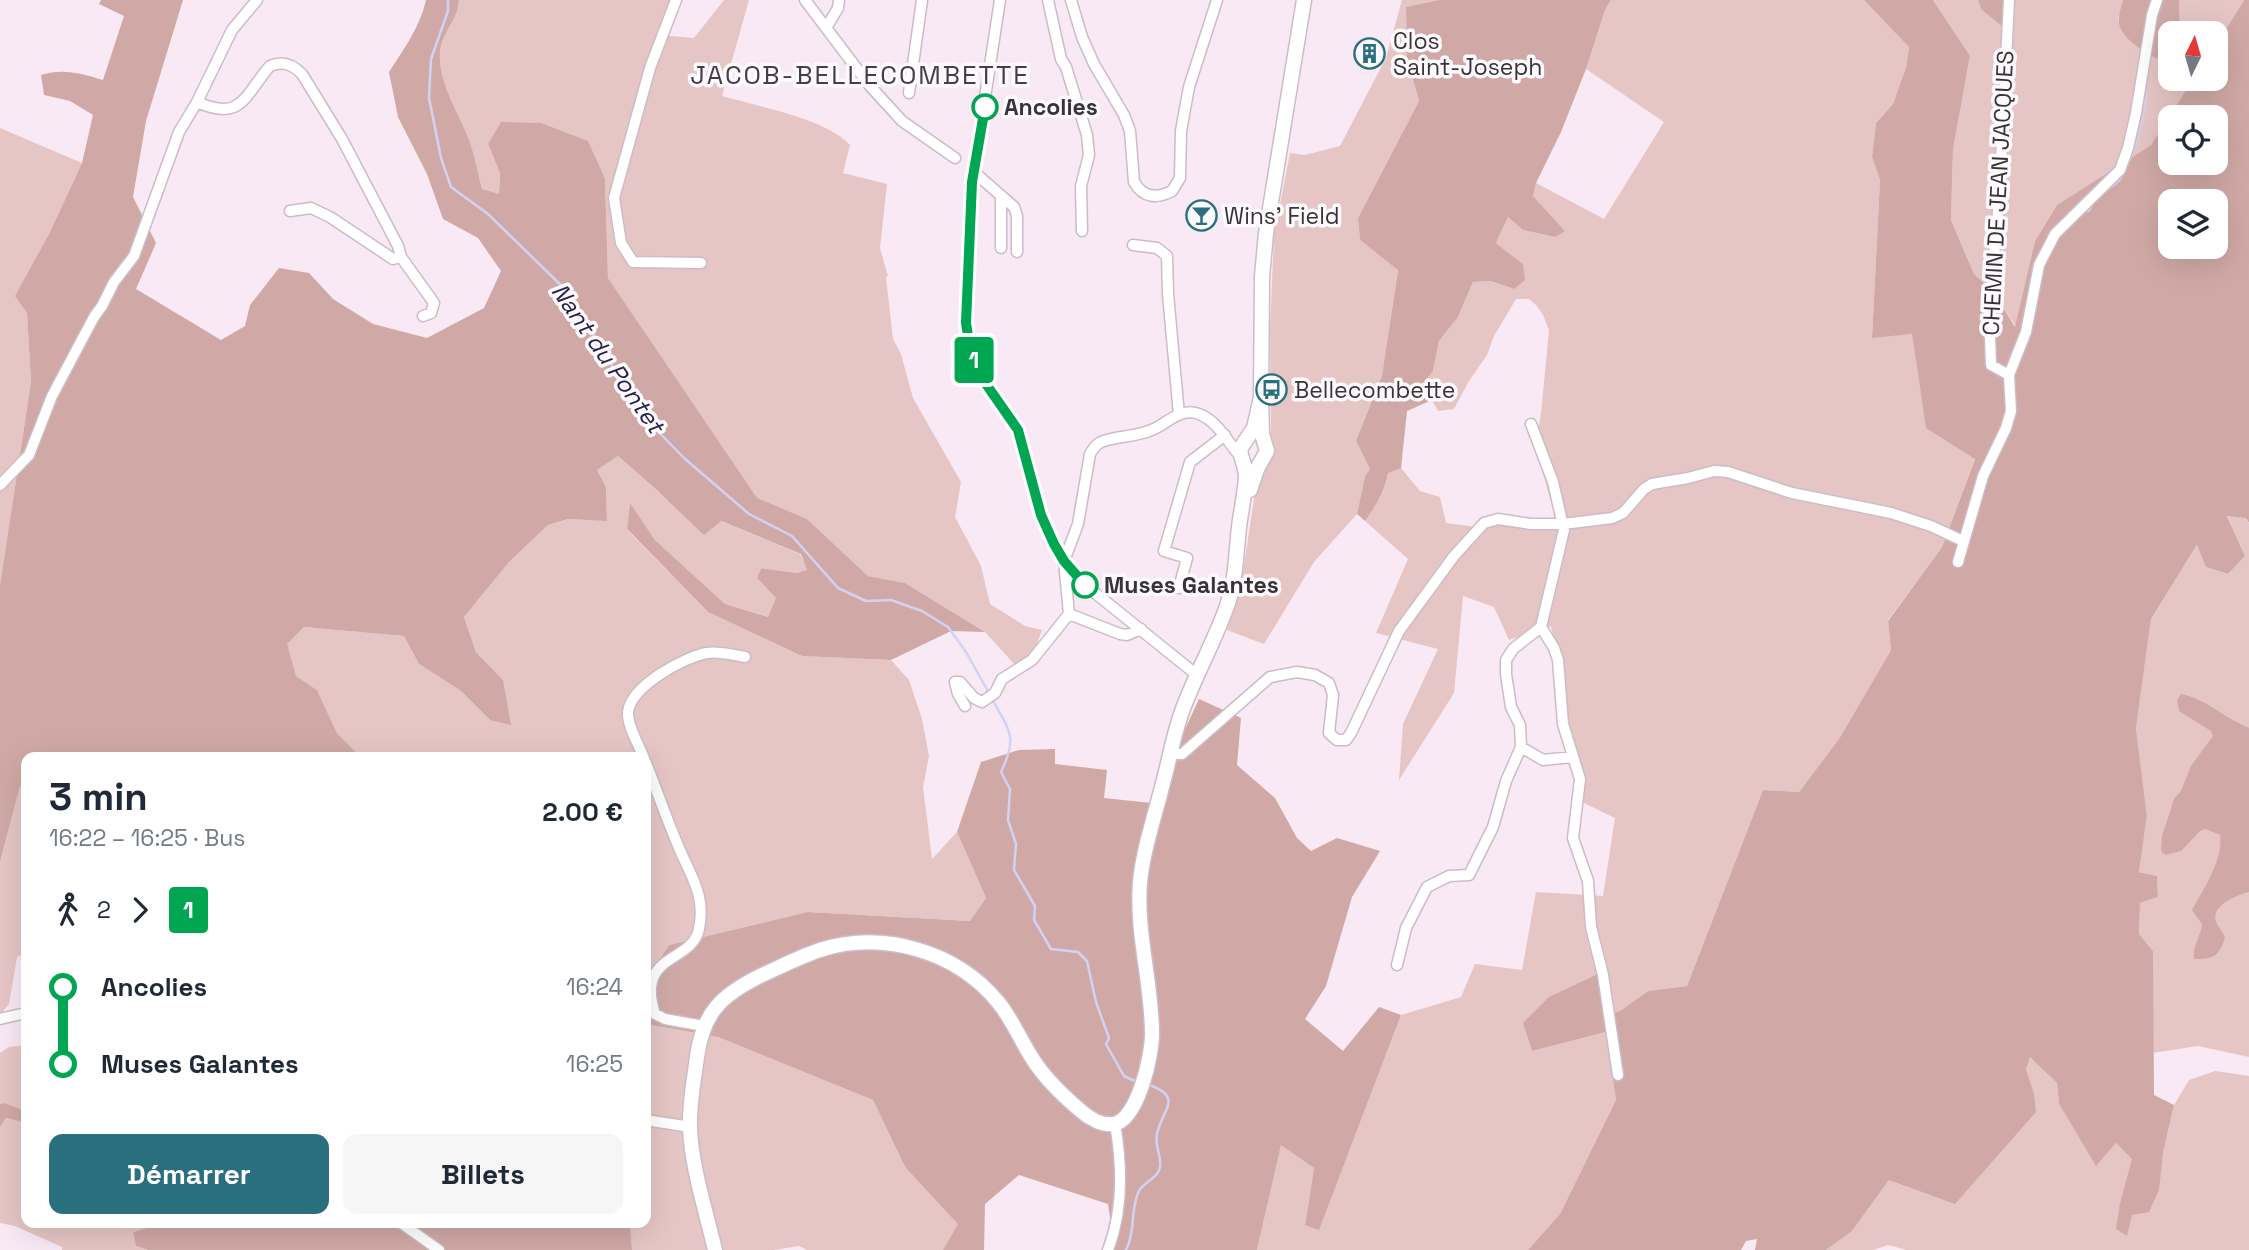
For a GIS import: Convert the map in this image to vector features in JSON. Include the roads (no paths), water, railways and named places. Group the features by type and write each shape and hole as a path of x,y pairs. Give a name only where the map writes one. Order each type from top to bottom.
{"main road":[{"path":"1240,524 1253,480 1267,454 1261,397 1262,277 1266,233 1304,0"},
{"path":"715,1250 694,1158 690,1127 696,1063 704,1026 711,1012 736,988 786,963 822,949 876,943 897,944 939,957 981,985 1011,1019 1033,1060 1054,1087 1086,1115 1104,1124 1115,1124 1127,1115 1142,1084 1152,1037 1141,935 1140,885 1144,858 1182,709 1233,588 1246,479 1240,446 1254,428 1261,397"},
{"path":"1246,439 1258,438 1264,442"},
{"path":"1242,458 1253,465 1261,462"}],"street":[{"path":"0,485 29,454 52,396 114,282 134,256 179,132 197,102 232,30 257,0"},
{"path":"676,0 650,68 614,198 621,243 633,262 701,263"},
{"path":"805,0 870,86 902,121 954,158"},
{"path":"826,28 838,8 839,0"},
{"path":"909,93 922,0"},
{"path":"1000,0 974,172 966,323 970,348 979,374 1018,430 1041,515 1064,561 1086,585 1196,675"},
{"path":"1048,0 1061,60 1066,67 1087,135 1089,155 1081,186 1082,231"},
{"path":"1071,0 1082,37 1094,64 1124,114 1130,131 1134,182 1138,190 1155,197 1172,191 1180,178 1181,131 1189,88 1217,0"},
{"name":"CHEMIN DE JEAN JACQUES","path":"2009,0 1998,212 1989,321 1991,365 2009,375"},
{"path":"2148,0 2152,15"},
{"path":"1958,562 1983,476 2006,428 2011,411 2009,375 2026,332 2039,265 2055,234 2120,170 2136,113 2152,15 2157,0"},
{"path":"197,102 225,111 235,108 244,101 270,66 293,65 302,74 342,139 388,226 401,257 434,303 431,313 423,316"},
{"path":"974,172 1014,207 1017,216 1017,252"},
{"path":"1001,197 1001,248"},
{"path":"290,211 311,208 330,217 393,259 401,257"},
{"path":"1133,245 1157,248 1167,256 1179,415"},
{"path":"965,706 954,685 956,681 978,702 991,696 1002,679 1032,660 1069,614 1064,561 1078,524 1090,454 1094,446 1148,432 1189,412 1212,422 1242,458"},
{"path":"1397,965 1406,928 1427,887 1448,876 1469,875 1493,827 1506,781 1521,747 1520,725 1511,707 1506,660 1513,649 1541,627 1563,540 1563,524 1553,482 1531,424"},
{"path":"1225,435 1235,440 1246,439"},
{"path":"1179,588 1187,558 1164,551 1190,462 1225,435"},
{"path":"1171,754 1182,754 1254,688 1270,677 1286,673 1315,675 1329,683 1334,695 1329,733 1337,740 1346,740 1352,733 1399,631 1472,534 1484,523 1498,519 1531,524 1563,524 1612,518 1623,513 1644,489 1652,484 1719,471 1733,473 1792,493 1891,513 1931,526 1963,541"},
{"path":"1069,614 1120,634 1127,635 1141,629"},
{"path":"1541,627 1558,660 1563,724 1580,779 1573,838 1588,881 1591,928 1603,975 1618,1075"},
{"path":"642,752 628,713 631,701 643,687 691,657 709,653 744,657"},
{"path":"1521,747 1544,761 1572,757"},
{"path":"651,776 679,850 695,880 701,908 699,930 694,943 664,962 651,983"},
{"path":"651,1002 655,1014 665,1019 704,1026"},
{"path":"0,1019 21,1014"},
{"path":"651,1121 690,1127"},
{"path":"1108,1250 1117,1222 1119,1153 1115,1124"},
{"path":"408,1228 439,1250"}],"water":[{"path":"2147,87 2143,120 2135,149 2125,173 2117,184 2097,199 2089,212 2083,213 2071,225 2049,251 2042,266 2037,311 2031,325 2039,272 2044,257 2059,236 2082,211 2088,210 2094,199 2120,179 2129,162 2143,116"}],"waterway":[{"name":"Nant du Pontet","path":"448,0 448,11 431,59 429,98 441,158 451,187 488,214 570,294 645,418 684,458 749,514 792,536 838,588 866,601 891,600 922,611 948,627 989,693"},
{"name":"Nant du Pontet","path":"992,699 1010,734 1009,750 1001,772 1010,789 1008,820 1016,844 1014,870 1035,906 1034,920 1051,949 1078,952 1087,961 1096,1002 1109,1038 1106,1044 1124,1076 1137,1082"},
{"name":"Nant du Pontet","path":"1126,1250 1136,1198 1141,1188 1157,1174 1160,1167 1156,1138 1168,1104 1165,1094 1147,1084"}],"place":[{"name":"Clos Saint-Joseph","path":"1370,54"},
{"name":"Ancolies","path":"985,107"},
{"name":"Wins' Field","path":"1201,216"},
{"name":"Bellecombette","path":"1271,390"},
{"name":"Muses Galantes","path":"1085,585"}],"district":[{"name":"JACOB-BELLECOMBETTE","path":"860,75"}]}
